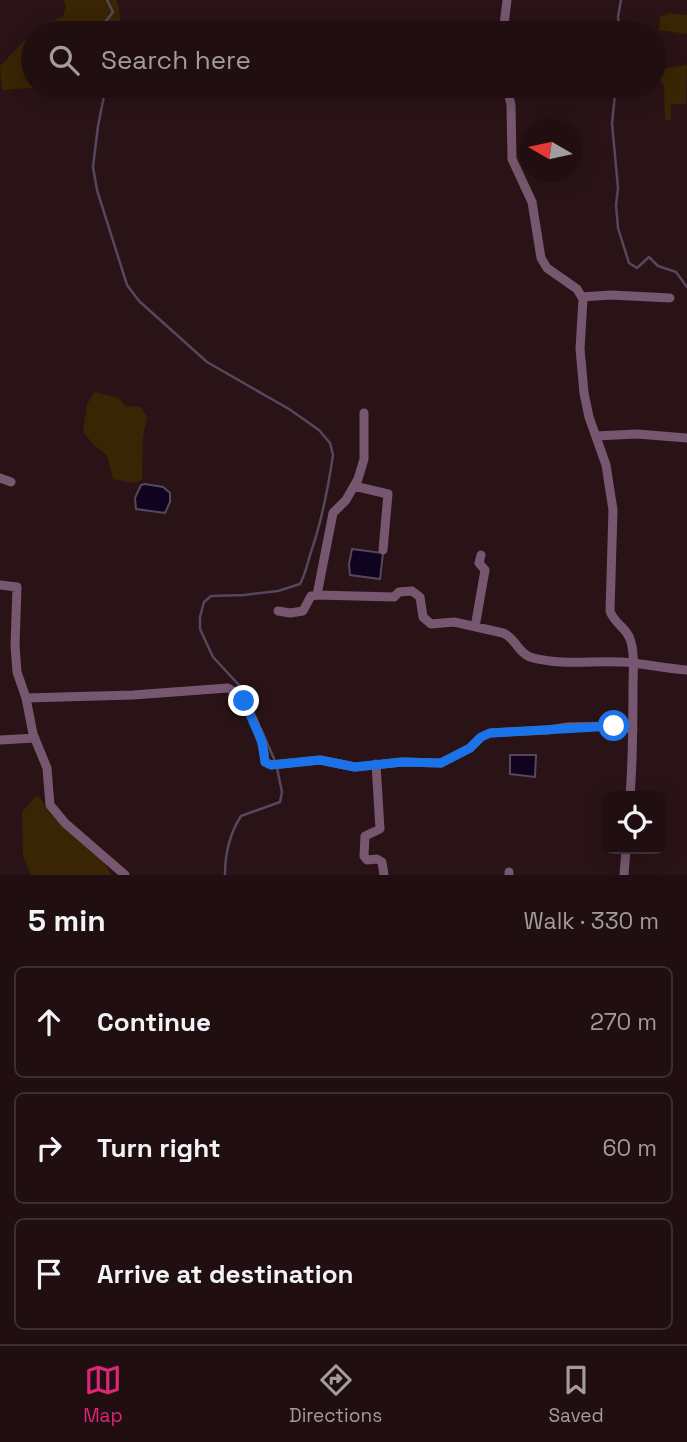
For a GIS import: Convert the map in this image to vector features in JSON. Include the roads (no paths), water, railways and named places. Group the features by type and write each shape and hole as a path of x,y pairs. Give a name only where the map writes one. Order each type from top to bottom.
{"street":[{"path":"504,21 506,0"},
{"path":"509,98 512,159 532,202 541,258 551,273 572,285 582,297 580,349 586,405 606,465 613,510 610,611 613,619 627,632 632,642 630,791"},
{"path":"582,297 611,295 670,298"},
{"path":"317,595 333,513 346,500 364,459 364,413"},
{"path":"596,436 637,434 687,438"},
{"path":"0,478 11,482"},
{"path":"354,486 388,494 383,550"},
{"path":"475,627 485,570 479,563 481,555"},
{"path":"0,585 18,587 15,659 34,738 47,768 48,798 54,811 125,875"},
{"path":"278,611 303,611 311,596 317,595 394,597 399,592 412,591 421,597 426,621 431,624 454,622 510,635 520,652 537,659 633,663 687,670"},
{"path":"26,698 133,695 229,688 244,701 262,742 265,762 271,765 320,760 347,766 447,762 490,733 568,727 614,726 633,729"},
{"path":"0,740 34,738"},
{"path":"376,764 380,829 365,836 364,856 367,860 377,859 382,862 384,875"},
{"path":"624,875 626,854"}],"waterway":[{"path":"106,21 113,12 107,0"},
{"path":"618,21 621,0"},
{"path":"104,98 93,167 97,190 127,285 139,301 207,362 289,409 319,430 330,443 333,455 321,516 300,584 278,591 211,596 204,602 200,629 213,657 238,684 249,704"},
{"path":"615,98 612,123 618,188 616,205 618,228 629,263 637,268 649,257 658,266 676,272 687,287"},
{"path":"261,729 275,761"},
{"path":"225,875 229,844 241,816 280,802 282,792 277,768"}]}
